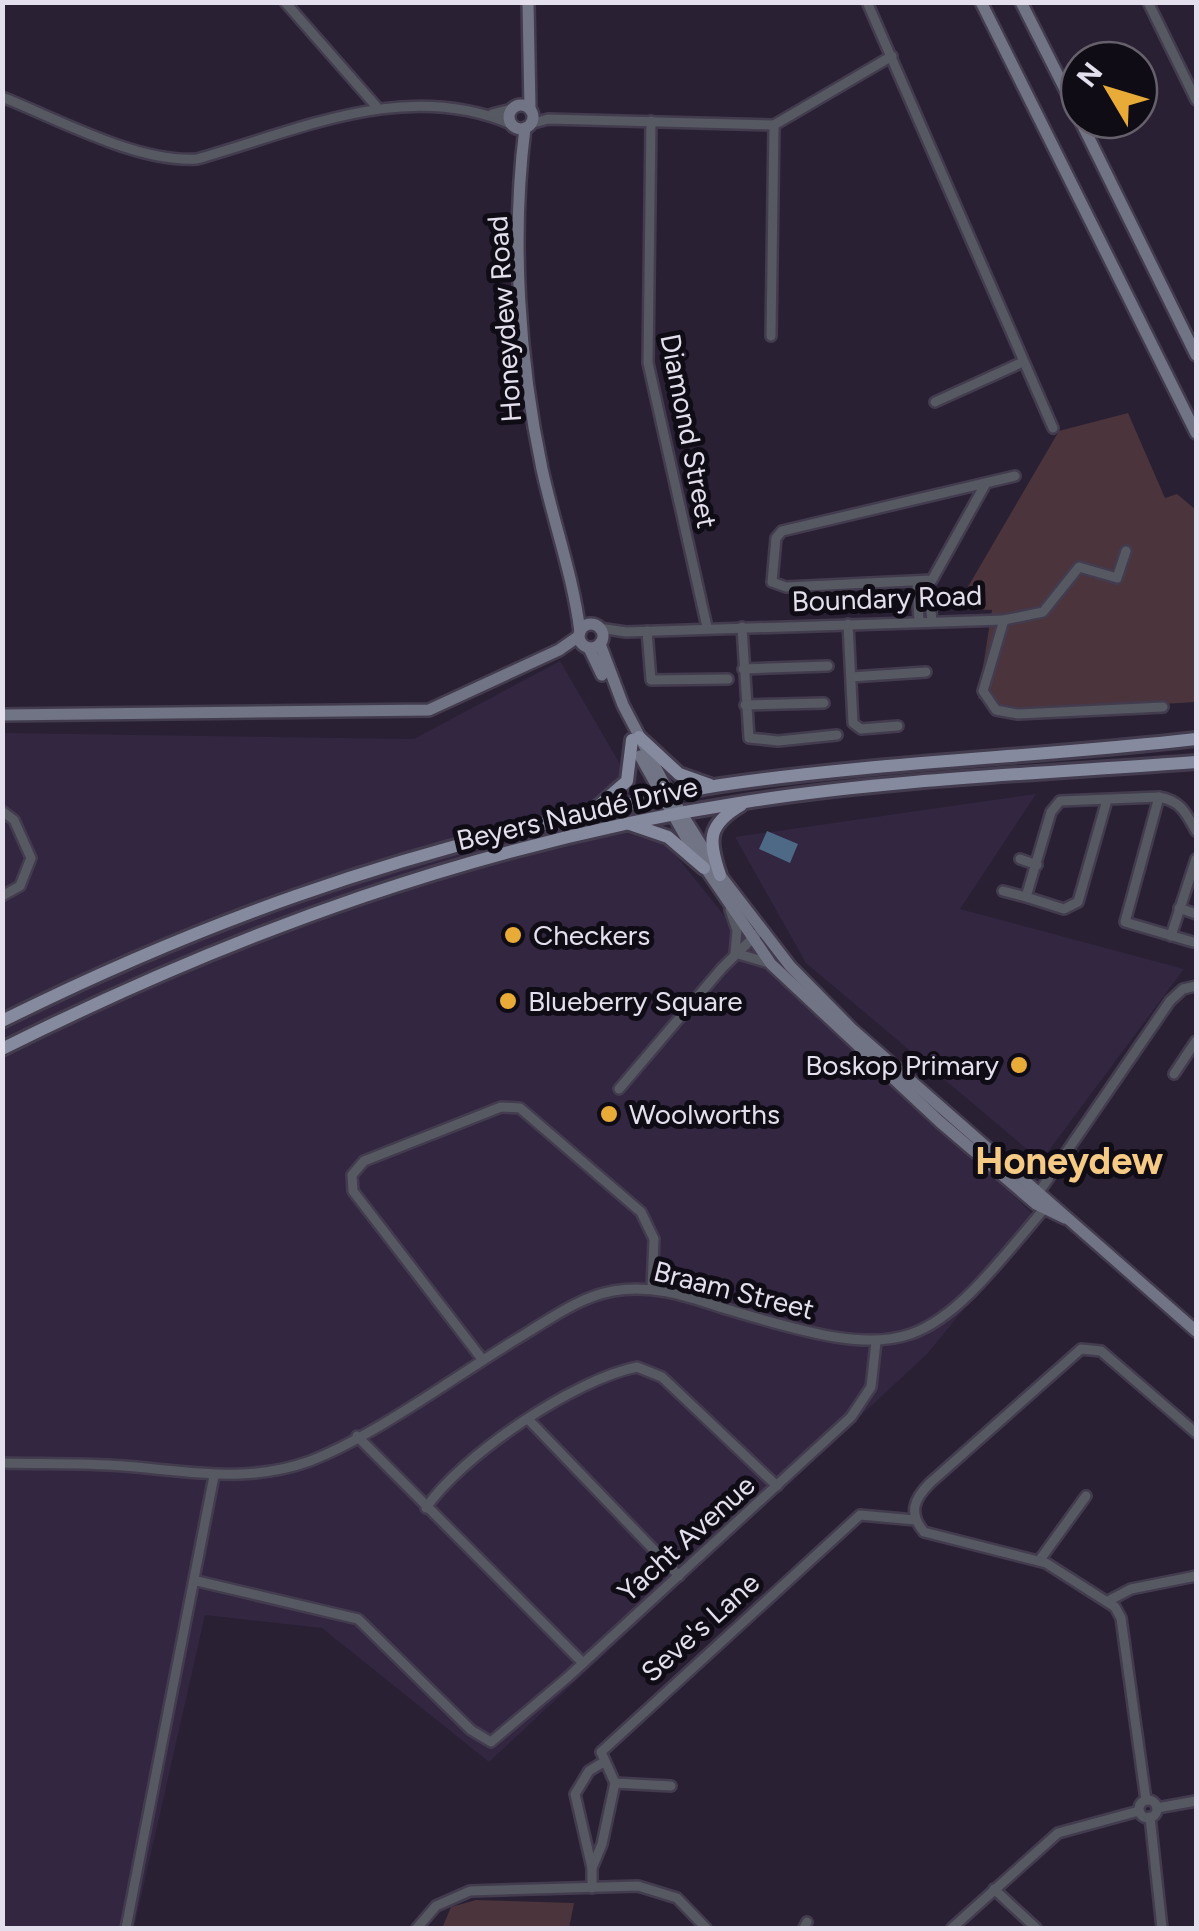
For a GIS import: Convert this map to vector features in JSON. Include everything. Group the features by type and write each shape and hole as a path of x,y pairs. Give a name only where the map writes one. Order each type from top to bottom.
{"main road":[{"path":"589,813 627,781 635,738 679,774 715,786"},
{"name":"Beyers Naudé Drive","path":"2,1021 202,928 368,868 467,839 715,786 860,768 1196,739"},
{"name":"Beyers Naudé Drive","path":"2,1049 170,968 304,914 459,865 630,824 748,801 1196,762"},
{"path":"720,876 710,846 713,826 748,801"},
{"path":"630,824 668,837 704,868"}],"street":[{"path":"285,2 376,106"},
{"name":"Honeydew Road","path":"528,2 521,274 530,400 548,494 576,596 635,738 677,814"},
{"path":"867,2 1053,428"},
{"path":"982,2 1196,433"},
{"path":"1021,2 1059,77"},
{"path":"1148,2 1196,100"},
{"path":"2,98 126,145 179,160 376,106 434,107 524,120 774,125 892,56"},
{"name":"Honeydew Road","path":"524,120 514,108 528,78"},
{"path":"489,114 514,108"},
{"name":"Diamond Street","path":"651,121 648,363 707,627"},
{"path":"771,336 774,125"},
{"path":"1090,140 1196,354"},
{"path":"934,402 1023,362"},
{"path":"986,484 949,557 922,582 779,586 772,582 776,538 788,530 1015,476"},
{"path":"1004,620 1043,612 1079,566 1116,578 1126,551"},
{"path":"922,582 932,622"},
{"path":"919,622 922,582"},
{"name":"Boundary Road","path":"2,714 419,711 465,696 591,637 707,627 1004,620 983,691 996,710 1018,714 1162,707"},
{"path":"848,624 855,726 898,726"},
{"path":"742,627 746,731 755,742 836,735"},
{"path":"648,632 651,680 728,680"},
{"path":"743,670 828,666"},
{"path":"850,677 926,672"},
{"path":"746,705 824,703"},
{"path":"1160,798 1124,922 1192,942"},
{"path":"1026,898 1056,803 1160,798 1182,806 1196,831"},
{"path":"1003,890 1064,909 1078,902 1108,800"},
{"path":"2,811 14,820 31,858 20,886 2,896"},
{"path":"677,814 704,868 730,908 854,1030 1042,1200"},
{"path":"677,814 757,934 772,964 940,1122 1066,1218 1196,1331"},
{"path":"1020,859 1037,865"},
{"path":"1171,936 1196,859"},
{"path":"730,908 736,930 735,953"},
{"path":"1179,908 1196,914"},
{"path":"619,1088 735,953 757,934"},
{"path":"735,953 772,964"},
{"name":"Braam Street","path":"2,1463 120,1466 214,1476 283,1470 357,1436 581,1301 615,1290 652,1288 801,1332 876,1342 918,1334 956,1309 1042,1200 1170,1001 1183,989 1196,986"},
{"path":"1174,1074 1196,1040"},
{"path":"482,1360 353,1191 352,1175 364,1161 514,1105 641,1212 654,1239 652,1288"},
{"name":"Yacht Avenue","path":"197,1581 358,1619 486,1742 496,1740 777,1486 868,1397 876,1342"},
{"path":"1139,1811 1146,1800 1121,1618 1108,1601 1039,1561 933,1535 915,1520 915,1500 1082,1349 1101,1350 1196,1433"},
{"path":"426,1508 452,1474 528,1419 637,1367 662,1377 777,1486"},
{"path":"528,1419 678,1576"},
{"path":"357,1436 583,1663"},
{"path":"126,1928 197,1581 214,1476"},
{"path":"1039,1561 1086,1496"},
{"name":"Seve's Lane","path":"592,1868 575,1794 589,1771 602,1763 601,1752 643,1709 860,1515 915,1520"},
{"path":"1108,1601 1123,1592 1196,1576"},
{"path":"592,1888 592,1868 602,1844 615,1783 602,1763"},
{"path":"615,1783 671,1786"},
{"path":"1146,1800 1157,1808"},
{"path":"1162,1928 1150,1817 1157,1808 1196,1801"},
{"path":"952,1928 1068,1828 1139,1811 1150,1817"},
{"path":"417,1928 436,1906 470,1891 592,1888 657,1889 687,1906 706,1928"},
{"path":"994,1889 1036,1928"}],"shaded area":[{"path":"1128,413 1165,498 1177,494 1196,510 1196,702 1010,713 978,698 992,610 955,609 1059,431"},
{"path":"560,661 666,843 743,939 1038,1219 927,1354 489,1762 322,1628 205,1615 134,1928 3,1928 3,733 414,739"},
{"name":"Boskop Primary","path":"1036,794 960,909 1184,969 1041,1161 806,963 735,837"},
{"path":"476,1900 574,1903 569,1928 443,1926 451,1907"}],"water":[{"path":"767,831 798,844 790,863 759,849"}],"place":[{"name":"Checkers","path":"513,935"},
{"name":"Blueberry Square","path":"508,1001"},
{"name":"Boskop Primary","path":"1019,1065"},
{"name":"Woolworths","path":"609,1114"}],"district":[{"name":"Honeydew","path":"1069,1161"}]}
